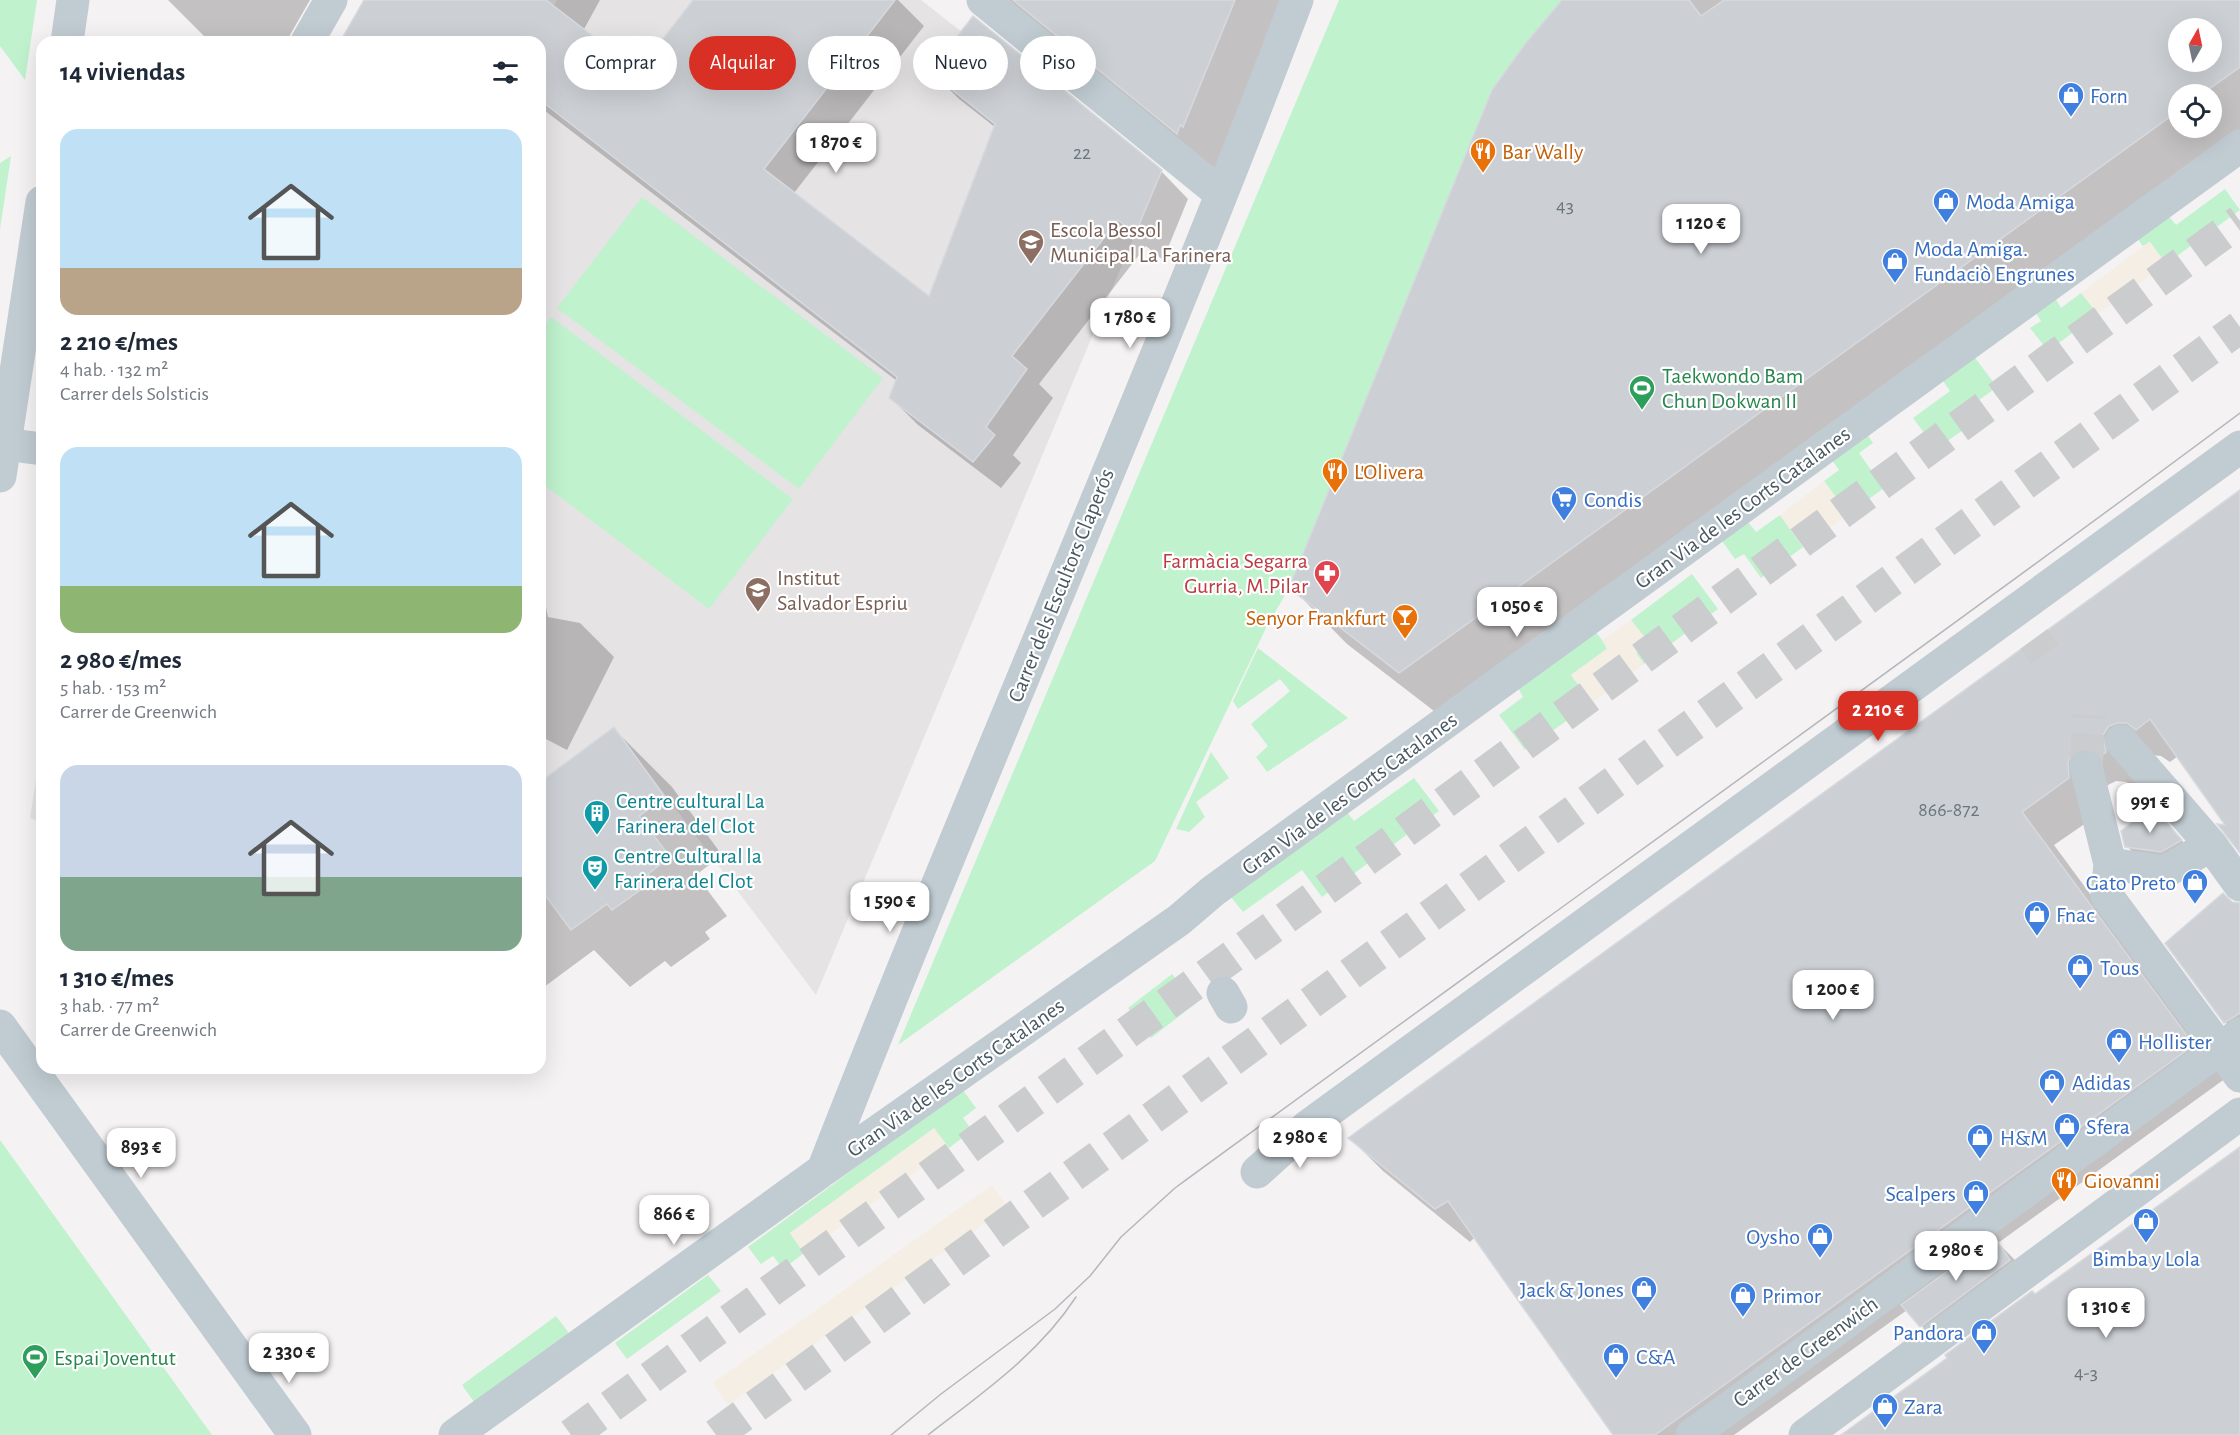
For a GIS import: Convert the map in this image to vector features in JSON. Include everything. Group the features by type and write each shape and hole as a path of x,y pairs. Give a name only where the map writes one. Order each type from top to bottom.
{"street":[{"path":"68,36 73,0"},
{"path":"311,36 331,0"},
{"path":"983,0 1221,194"},
{"name":"Carrer dels Escultors Claperós","path":"823,1170 967,811 1221,194 1297,0"},
{"name":"Gran Via de les Corts Catalanes","path":"455,1435 823,1170 1179,920 1213,891 2240,146"},
{"path":"0,476 36,277"},
{"path":"5,444 36,448"},
{"path":"1257,1172 1308,1126 2240,447"},
{"path":"2121,741 2211,845 2240,885"},
{"path":"2086,767 2110,864 2108,896 2230,1042 2240,1076"},
{"path":"2110,864 2165,872 2211,845"},
{"path":"0,1026 295,1435"},
{"name":"Carrer de Greenwich","path":"1692,1435 2230,1042"},
{"path":"1805,1435 2240,1114"}],"shaded area":[{"name":"Institut Salvador Espriu","path":"557,0 921,0 967,36 913,36 913,90 1008,90 1008,68 1020,78 1020,90 1036,90 1156,184 816,995 614,727 546,778 546,36 536,36"},
{"path":"36,779 36,820 30,818"}],"green space":[{"path":"0,0 37,0 25,80 0,46"},
{"path":"1339,0 1563,0 1525,44 1493,89 1289,588 1266,628 1155,861 898,1045"},
{"path":"11,156 0,229 0,163"},
{"path":"2225,189 2240,210 2166,264 2150,242 2143,246 2136,237 2167,214 2176,225"},
{"path":"642,197 883,378 799,489 557,308"},
{"path":"2081,293 2098,314 2048,351 2030,328 2041,321 2034,310 2054,296 2061,308"},
{"path":"551,317 793,499 709,609 546,487 546,324"},
{"path":"1973,355 1997,387 1971,406 1980,418 1936,449 1913,418 1950,391 1941,378"},
{"path":"1867,434 1873,443 1859,453 1884,488 1862,504 1851,487 1836,498 1824,481 1839,470 1832,460"},
{"path":"1780,515 1803,547 1761,578 1744,554 1735,559 1722,541 1748,522 1756,532"},
{"path":"1692,574 1718,609 1644,664 1636,653 1649,643 1631,620"},
{"path":"1595,631 1608,648 1571,675 1592,703 1525,750 1499,715 1523,697 1517,686"},
{"path":"1258,648 1348,718 1267,772 1256,757 1268,746 1251,724 1290,691 1280,679 1238,709 1233,701"},
{"path":"1211,752 1229,778 1196,802 1205,817 1189,832 1176,829"},
{"path":"1414,778 1439,811 1322,897 1302,870 1243,912 1230,896 1346,811 1354,821"},
{"path":"1172,974 1195,1004 1151,1038 1128,1008"},
{"path":"962,1089 976,1108 963,1118 972,1130 949,1148 934,1129 790,1233 804,1253 783,1269 773,1256 761,1264 748,1247"},
{"path":"0,1140 212,1435 0,1435"},
{"path":"708,1275 721,1291 627,1359 615,1343"},
{"path":"556,1316 569,1333 474,1402 462,1385"}],"sand":[{"path":"2149,242 2166,264 2098,314 2081,293"},
{"path":"1824,481 1836,497 1850,487 1862,504 1803,547 1780,515"},
{"path":"1631,620 1649,643 1636,653 1644,664 1592,703 1571,675 1607,649 1602,640"},
{"path":"934,1128 949,1148 804,1253 790,1233"},
{"path":"992,1185 1008,1207 728,1405 713,1383"}],"building":[{"path":"364,0 546,0 593,36 564,36 564,90 677,90 677,36 665,36 693,0 895,0 867,36 808,36 808,90 825,90 764,169 929,296 995,124 952,90 1008,90 1008,45 1020,54 1020,90 1064,90 1162,170 1135,234 1118,220 1012,356 1027,369 986,427 995,435 973,462 889,398 897,377 546,105 546,36 343,36"},
{"path":"1013,0 1235,0 1183,127 1180,125 1177,134 1096,68 1096,36 1057,36"},
{"path":"1562,0 1689,0 1701,16 1724,0 2240,0 2240,67 2216,84 2168,84 2168,118 1399,673 1289,588 1492,90 1525,44"},
{"path":"973,16 998,36 958,36"},
{"path":"2240,490 2240,853 2217,824 2225,825 2150,719 2136,730 2127,723 2109,726 2103,735 2106,752 2101,756 2092,749 2082,749 2073,753 2068,762 2069,778 2022,812 2194,1045 1655,1435 1613,1435 1448,1201 1435,1209 1348,1138"},
{"name":"Centre cultural La Farinera del Clot","path":"614,727 665,797 639,816 670,857 648,874 653,881 612,910 607,904 571,930 546,896 546,778"},
{"path":"2146,812 2160,815 2182,840 2161,852 2125,847 2121,831"},
{"path":"2223,893 2232,902 2240,903 2240,1013 2224,1023 2165,943"},
{"path":"2240,1147 2240,1435 1841,1435 1947,1358 1945,1355 2032,1291 2035,1294"},
{"path":"1994,1237 2010,1260 1920,1327 1901,1305"}],"tunnel":[{"path":"571,1435 1363,862 2240,221"},
{"path":"716,1435 2240,327"},
{"path":"2034,639 2045,654"},
{"path":"2086,767 2089,715"}],"tram line":[{"path":"891,1435 941,1394 1055,1309 1090,1276 1121,1237 1175,1188 2240,413"},
{"path":"928,1435 1027,1355 1061,1318 1076,1297"}],"place":[{"name":"Forn","path":"2071,118"},
{"name":"Bar Wally","path":"1483,174"},
{"name":"Moda Amiga","path":"1946,224"},
{"name":"Escola Bessol Municipal La Farinera","path":"1031,265"},
{"name":"Moda Amiga. Fundaciò Engrunes","path":"1895,284"},
{"name":"Taekwondo Bam Chun Dokwan II","path":"1642,411"},
{"name":"L'Olivera","path":"1335,494"},
{"name":"Condis","path":"1564,522"},
{"name":"Farmàcia Segarra Gurria, M.Pilar","path":"1327,596"},
{"name":"Institut Salvador Espriu","path":"758,613"},
{"name":"Senyor Frankfurt","path":"1405,640"},
{"name":"Centre cultural La Farinera del Clot","path":"597,836"},
{"name":"Centre Cultural la Farinera del Clot","path":"595,891"},
{"name":"Gato Preto","path":"2195,905"},
{"name":"Fnac","path":"2037,937"},
{"name":"Tous","path":"2080,990"},
{"name":"Hollister","path":"2119,1064"},
{"name":"Adidas","path":"2052,1105"},
{"name":"Sfera","path":"2067,1149"},
{"name":"H&M","path":"1980,1160"},
{"name":"Giovanni","path":"2064,1203"},
{"name":"Scalpers","path":"1976,1216"},
{"name":"Bimba y Lola","path":"2146,1244"},
{"name":"Oysho","path":"1820,1259"},
{"name":"Jack & Jones","path":"1644,1312"},
{"name":"Primor","path":"1743,1318"},
{"name":"Pandora","path":"1984,1355"},
{"name":"C&A","path":"1616,1379"},
{"name":"Espai Joventut","path":"35,1380"},
{"name":"Zara","path":"1885,1429"}]}
